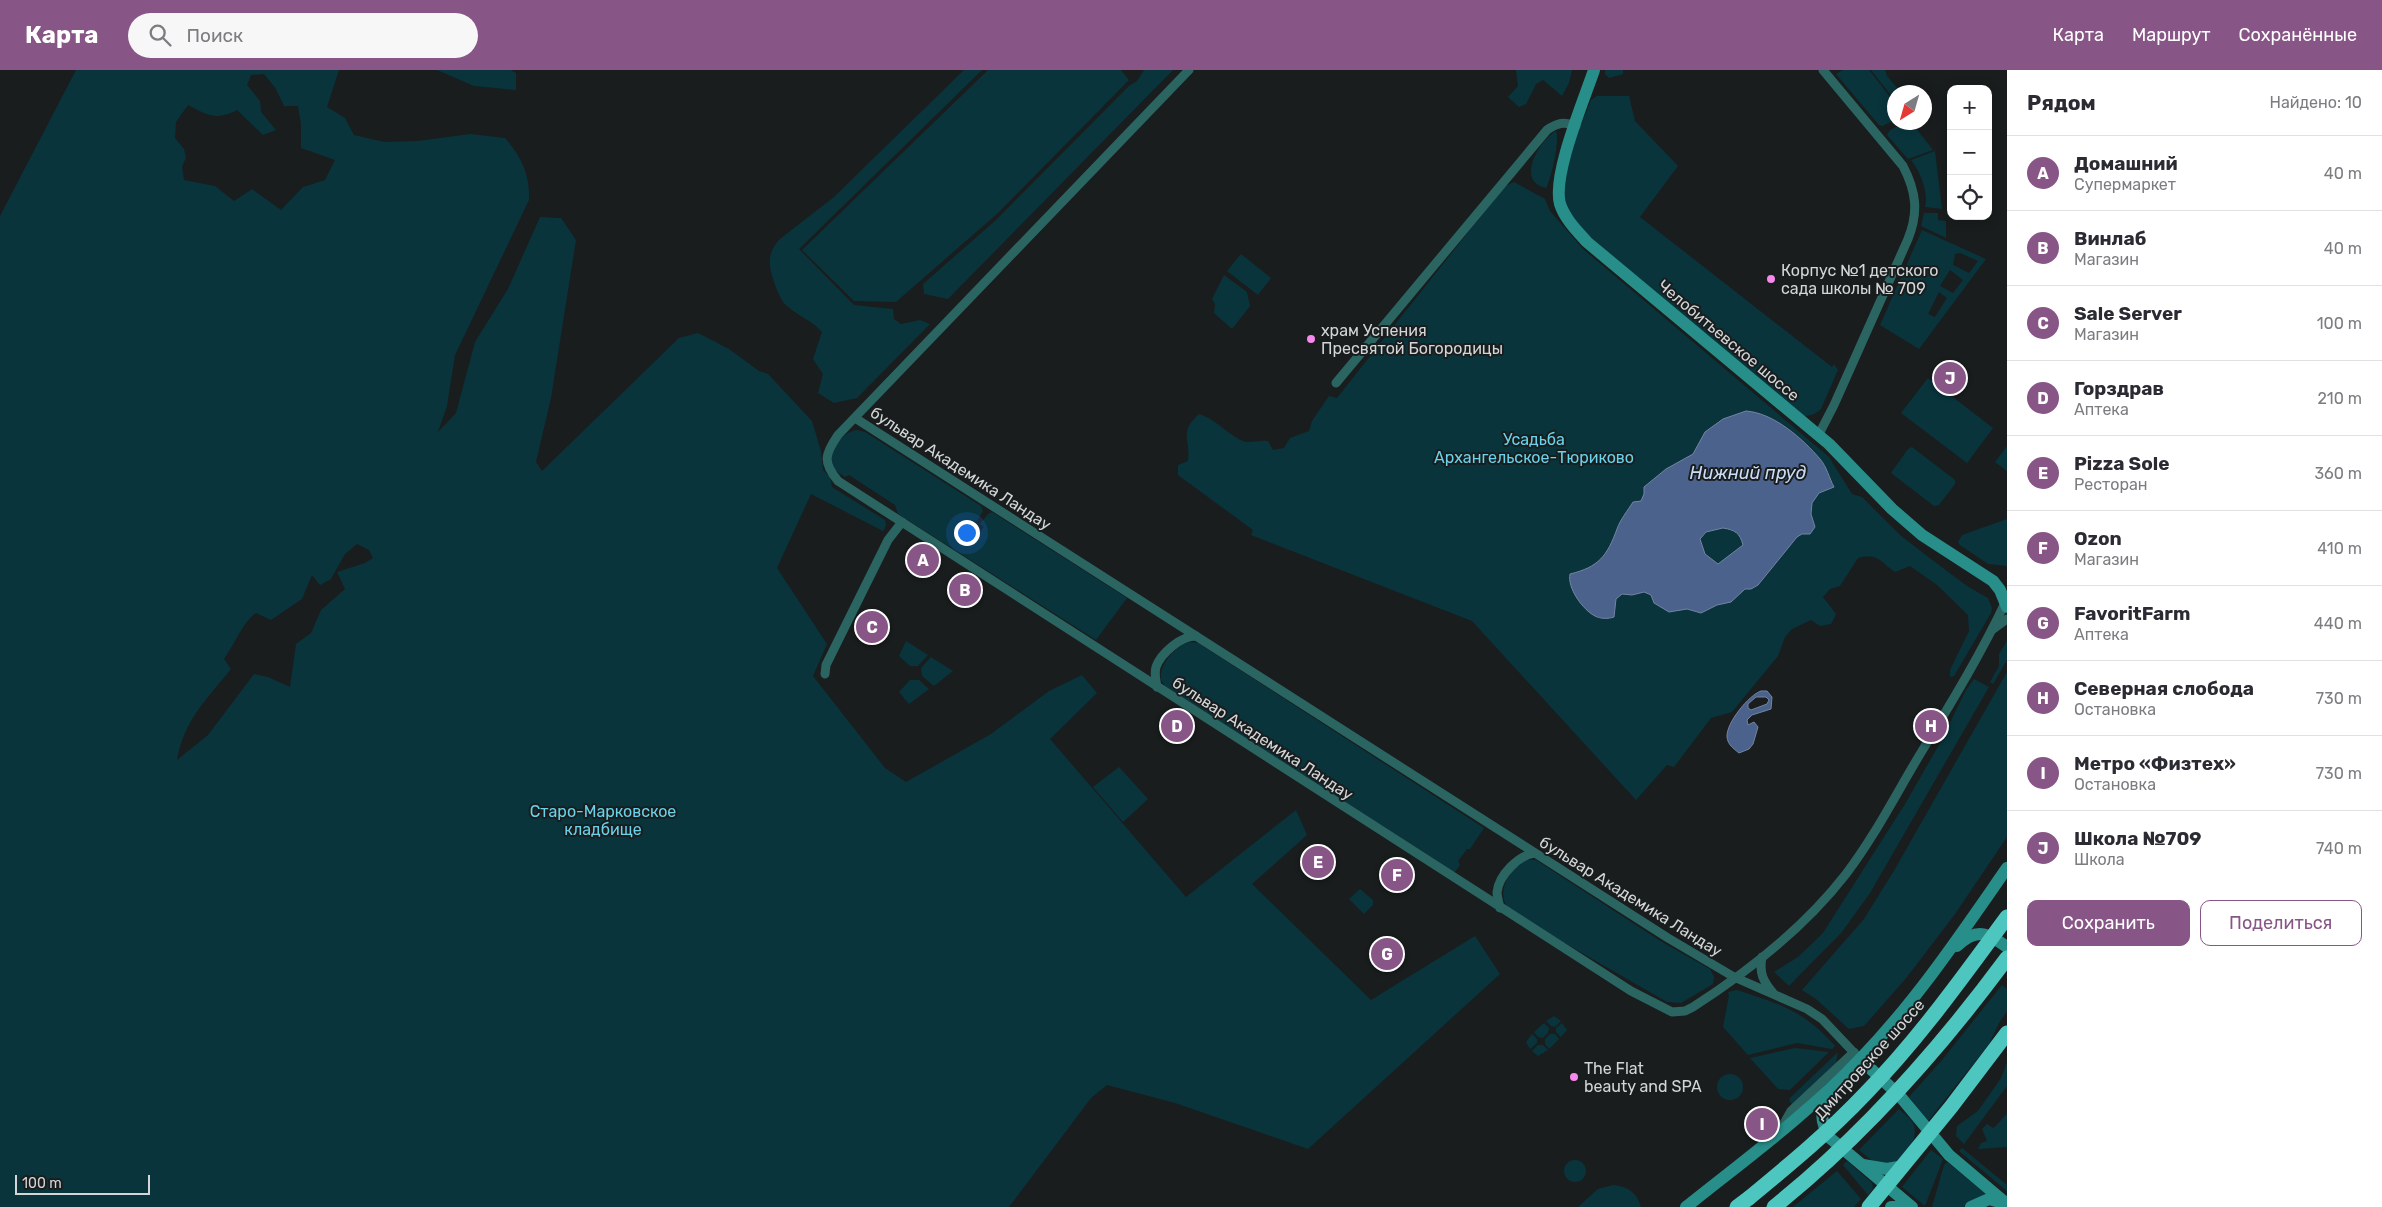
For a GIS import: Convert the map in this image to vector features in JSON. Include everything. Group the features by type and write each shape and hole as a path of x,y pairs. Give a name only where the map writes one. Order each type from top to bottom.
{"highway":[{"name":"Дмитровское шоссе","path":"1743,1202 1820,1138 1872,1087 1954,989 2007,917"},
{"path":"1774,1207 1837,1154 1881,1110 1934,1053 2007,958"},
{"path":"1869,1207 1888,1187 2007,1033"}],"main road":[{"name":"Челобитьевское шоссе","path":"1594,70 1562,171 1559,194 1563,211 1572,225 1587,242 1818,436 1922,535 1993,581 2006,598"},
{"name":"Челобитьевское шоссе","path":"1993,581 2007,582"},
{"path":"1686,1207 1780,1132 1829,1089 1857,1056 1902,1013 1946,956 2007,868"},
{"path":"1946,956 1961,942 1974,935 1989,934 2007,947"},
{"path":"1857,1056 1899,1095 1949,1155 2007,1204"},
{"path":"1829,1089 1821,1109 1824,1128 1830,1138 1912,1207"},
{"path":"1949,1155 1942,1138 1945,1119 1951,1107"},
{"path":"1860,1164 1887,1169 1904,1166"},
{"path":"1971,1207 1989,1199 2007,1204"},
{"path":"1891,1207 1901,1207"}],"street":[{"path":"855,418 1189,70"},
{"path":"1818,436 1903,251 1912,229 1916,210 1913,188 1903,166 1823,70"},
{"path":"1336,383 1547,130 1554,125 1566,122 1576,126"},
{"name":"бульвар Академика Ландау","path":"1734,978 1685,1011 1672,1012 1631,990 1500,908 838,481 828,467 827,455 831,445 855,418 1668,938 1734,978 1795,1002 1822,1019 1857,1056"},
{"path":"825,674 826,666 888,540 902,522"},
{"name":"Челобитьевское шоссе","path":"1734,978 1762,957 1806,918 1850,868 1993,630 2006,598"},
{"name":"Челобитьевское шоссе","path":"1993,630 2007,619"},
{"path":"1157,687 1155,672 1161,658 1180,640 1196,636"},
{"path":"1500,908 1497,892 1499,885 1517,859 1534,853"},
{"path":"1762,957 1761,976 1774,994"},
{"path":"1780,1132 1791,1111 1857,1056"}],"green space":[{"name":"Старо-Марковское кладбище","path":"76,70 339,70 327,107 345,118 354,135 384,142 418,141 470,134 505,138 524,167 528,183 529,200 455,355 447,406 438,432 456,413 475,342 508,289 540,217 561,218 576,240 551,398 536,462 542,471 679,338 698,333 729,349 759,371 768,374 812,421 821,451 823,470 830,477 832,487 885,520 886,526 883,531 811,494 777,568 827,644 813,676 885,768 906,782 991,734 1049,691 1082,675 1097,693 1050,739 1186,897 1296,810 1307,835 1252,884 1371,1000 1475,936 1500,974 1308,1149 1175,1103 1107,1085 1091,1098 1009,1207 0,1207 0,216","holes":["264,74 276,89 284,106 298,106 301,124 301,148 335,160 325,180 303,187 281,210 252,189 234,201 215,186 184,180 182,166 186,158 184,149 175,138 176,122 188,105 201,112 217,116 237,110 263,135 276,130 261,112 260,101 247,85 251,75","357,544 369,550 373,558 365,563 337,572 345,589 321,610 311,633 296,644 290,687 268,677 254,674 208,735 177,760 180,746 191,722 205,700 231,669 224,659 251,617 256,613 271,620 302,599 312,575 320,585 331,579 345,554"]},
{"path":"437,70 511,70 516,73 516,90 474,86"},
{"path":"964,70 982,70 799,249 854,305 893,309 894,319 901,324 920,320 930,324 857,398 834,403 818,393 823,374 813,359 822,332 791,310 782,301 772,276 770,257 772,251 780,239 834,197"},
{"path":"988,70 1121,70 1129,80 998,213 896,302 854,301 802,250"},
{"path":"1144,70 1173,70 948,299 924,294 923,284 996,220 1129,86 1137,81"},
{"path":"1516,70 1572,70 1569,83 1562,96 1543,80 1536,84 1526,104 1519,107 1508,97 1518,86"},
{"path":"1605,70 1623,70 1623,74 1609,78 1605,74"},
{"path":"1843,70 1869,70 1887,93 1887,124 1883,126 1879,125 1836,74"},
{"path":"1871,70 1885,70 1887,76 1895,85 1887,85 1887,90"},
{"path":"1597,96 1629,96 1635,121 1678,166 1640,217 1832,367 1834,364 1838,370 1821,409 1817,412 1803,416 1589,236 1573,217 1564,200 1563,183 1565,171 1572,146 1591,100"},
{"path":"1890,130 1917,130 1933,150 1908,159 1887,135"},
{"path":"1556,131 1557,143 1546,188 1537,184 1532,178 1531,170 1537,152 1549,136"},
{"path":"1935,151 1942,209 1925,207 1926,195 1923,182 1911,160"},
{"name":"Усадьба Архангельское-Тюриково","path":"1514,182 1545,199 1550,211 1583,249 1829,457 1852,494 1862,497 1900,535 1967,586 1988,598 1992,608 1991,613 1954,676 1950,677 1950,670 1969,631 1968,615 1937,585 1910,566 1895,572 1875,558 1858,558 1840,586 1830,589 1823,597 1836,614 1831,624 1820,626 1811,620 1792,629 1785,637 1778,656 1732,712 1711,718 1674,767 1667,765 1636,800 1472,621 1251,535 1253,530 1178,475 1178,465 1188,461 1187,431 1199,414 1212,420 1243,441 1268,441 1273,450 1284,448 1290,438 1309,431 1312,421 1329,396 1337,398 1499,193 1504,187"},
{"path":"1924,213 1938,213 1938,220 1946,221 1946,238 1921,226"},
{"path":"1922,230 1986,259 1919,349 1880,325","holes":["1960,253 1978,261 1969,273 1953,265 1955,254","1950,270 1963,280 1953,293 1940,286","1939,292 1947,298 1935,317 1928,314"]},
{"path":"1241,254 1271,278 1258,295 1227,271"},
{"path":"1224,275 1247,292 1250,306 1232,329 1214,313 1215,304 1212,299"},
{"path":"1928,378 1993,428 1967,463 1901,413"},
{"path":"857,430 865,432 981,506 983,511 977,521 971,520 965,532 974,539 984,527 980,524 992,512 1127,598 1096,640 898,514 895,505 849,475 845,477 836,471 830,460 836,443 846,434"},
{"path":"2007,446 2007,471 1995,462"},
{"path":"1912,447 1955,480 1955,484 1939,505 1934,506 1891,473 1908,449"},
{"path":"2007,519 2007,566 1988,564 1958,542 1962,535"},
{"path":"906,641 928,655 918,666 910,666 899,656"},
{"path":"2007,641 2007,660 1993,684 1990,682 1999,666 1999,654"},
{"path":"1190,642 1198,643 1484,828 1470,849 1467,849 1458,861 1460,865 1454,873 1165,686 1161,680 1161,674 1165,662 1179,647"},
{"path":"931,657 953,671 934,686 922,676 921,668"},
{"path":"2007,672 2007,837 1955,914 1907,977 1864,1026 1849,1029 1816,999 1802,990 1864,919 1895,869"},
{"path":"1974,679 1989,687 1870,893 1842,932 1789,986 1774,972 1798,957 1823,933 1905,804 1940,743 1966,690"},
{"path":"910,680 919,680 929,689 909,704 899,692"},
{"path":"1119,767 1148,799 1123,822 1093,787"},
{"path":"1528,860 1536,860 1662,942 1710,969 1714,977 1713,984 1681,1003 1667,1002 1549,934 1507,907 1503,894 1507,879 1516,867"},
{"path":"1360,889 1373,900 1373,905 1364,914 1349,899"},
{"path":"2002,985 2007,989 2007,1011 1989,1044 1928,1121 1909,1097 1942,1060"},
{"path":"1737,990 1767,1000 1802,1016 1835,1046 1832,1049 1797,1043 1748,1055 1723,1027 1728,992"},
{"path":"1554,1016 1561,1021 1555,1027 1546,1021"},
{"path":"1544,1023 1549,1028 1548,1033 1543,1038 1538,1037 1534,1032"},
{"path":"1562,1023 1567,1030 1561,1037 1556,1032 1556,1028"},
{"path":"1532,1034 1537,1039 1537,1043 1530,1049 1526,1042"},
{"path":"1550,1034 1555,1034 1559,1039 1549,1049 1545,1044 1545,1039"},
{"path":"1538,1045 1543,1045 1548,1050 1538,1056 1532,1051"},
{"path":"1795,1048 1829,1052 1790,1090 1778,1089 1750,1058"},
{"path":"1838,1052 1836,1063 1793,1105 1789,1101 1790,1098"},
{"path":"2007,1062 2007,1086 1964,1144 1956,1136 1957,1126 1978,1111 2001,1078"},
{"path":"1730,1074 1740,1077 1743,1087 1740,1097 1730,1100 1720,1097 1717,1087 1720,1077"},
{"path":"1899,1109 1913,1123 1915,1134 1913,1140 1903,1157 1893,1163 1876,1164 1859,1150"},
{"path":"2007,1114 2007,1147 1978,1149 1981,1143 1987,1141 1982,1129 1987,1124 1993,1128"},
{"path":"1962,1148 2007,1185 2007,1191 1959,1151"},
{"path":"1931,1150 1943,1159 1925,1206 1902,1187"},
{"path":"1575,1160 1583,1163 1586,1171 1583,1179 1575,1182 1567,1179 1564,1171 1567,1163"},
{"path":"1847,1161 1872,1183 1873,1189 1868,1195 1843,1165"},
{"path":"1947,1162 1985,1193 1984,1195 1969,1202 1964,1207 1932,1207 1944,1165"},
{"path":"1837,1171 1861,1199 1854,1207 1793,1207"},
{"path":"1613,1185 1631,1191 1641,1207 1578,1207 1598,1189"}],"water":[{"name":"Нижний пруд","path":"1746,411 1767,417 1787,428 1820,459 1834,487 1819,493 1812,503 1811,514 1815,527 1810,534 1802,534 1797,537 1758,585 1751,589 1745,589 1731,602 1717,605 1701,613 1687,609 1669,612 1654,603 1651,595 1644,592 1632,595 1622,594 1616,599 1614,617 1602,618 1590,613 1573,592 1570,574 1588,568 1601,559 1610,546 1620,522 1633,502 1641,501 1644,487 1666,469 1693,454 1705,432 1723,419","holes":["1723,528 1734,531 1739,535 1743,545 1718,564 1705,554 1700,539 1706,532"]},
{"path":"1761,691 1767,691 1772,697 1771,709 1752,715 1747,720 1748,725 1754,722 1758,727 1753,744 1749,749 1739,753 1728,742 1727,737 1730,724 1739,710","holes":["1756,697 1766,697 1769,700 1767,704 1751,710 1748,708 1748,704"]}],"place":[{"name":"Корпус №1 детского сада школы № 709","path":"1771,279"},
{"name":"храм Успения Пресвятой Богородицы","path":"1311,339"},
{"name":"Школа №709","path":"1950,378"},
{"name":"Домашний","path":"923,560"},
{"name":"Винлаб","path":"965,590"},
{"name":"Sale Server","path":"872,627"},
{"name":"Горздрав","path":"1177,726"},
{"name":"Северная слобода","path":"1931,726"},
{"name":"Pizza Sole","path":"1318,862"},
{"name":"Ozon","path":"1397,875"},
{"name":"FavoritFarm","path":"1387,954"},
{"name":"The Flat beauty and SPA","path":"1574,1077"},
{"name":"Метро «Физтех»","path":"1762,1124"}]}
